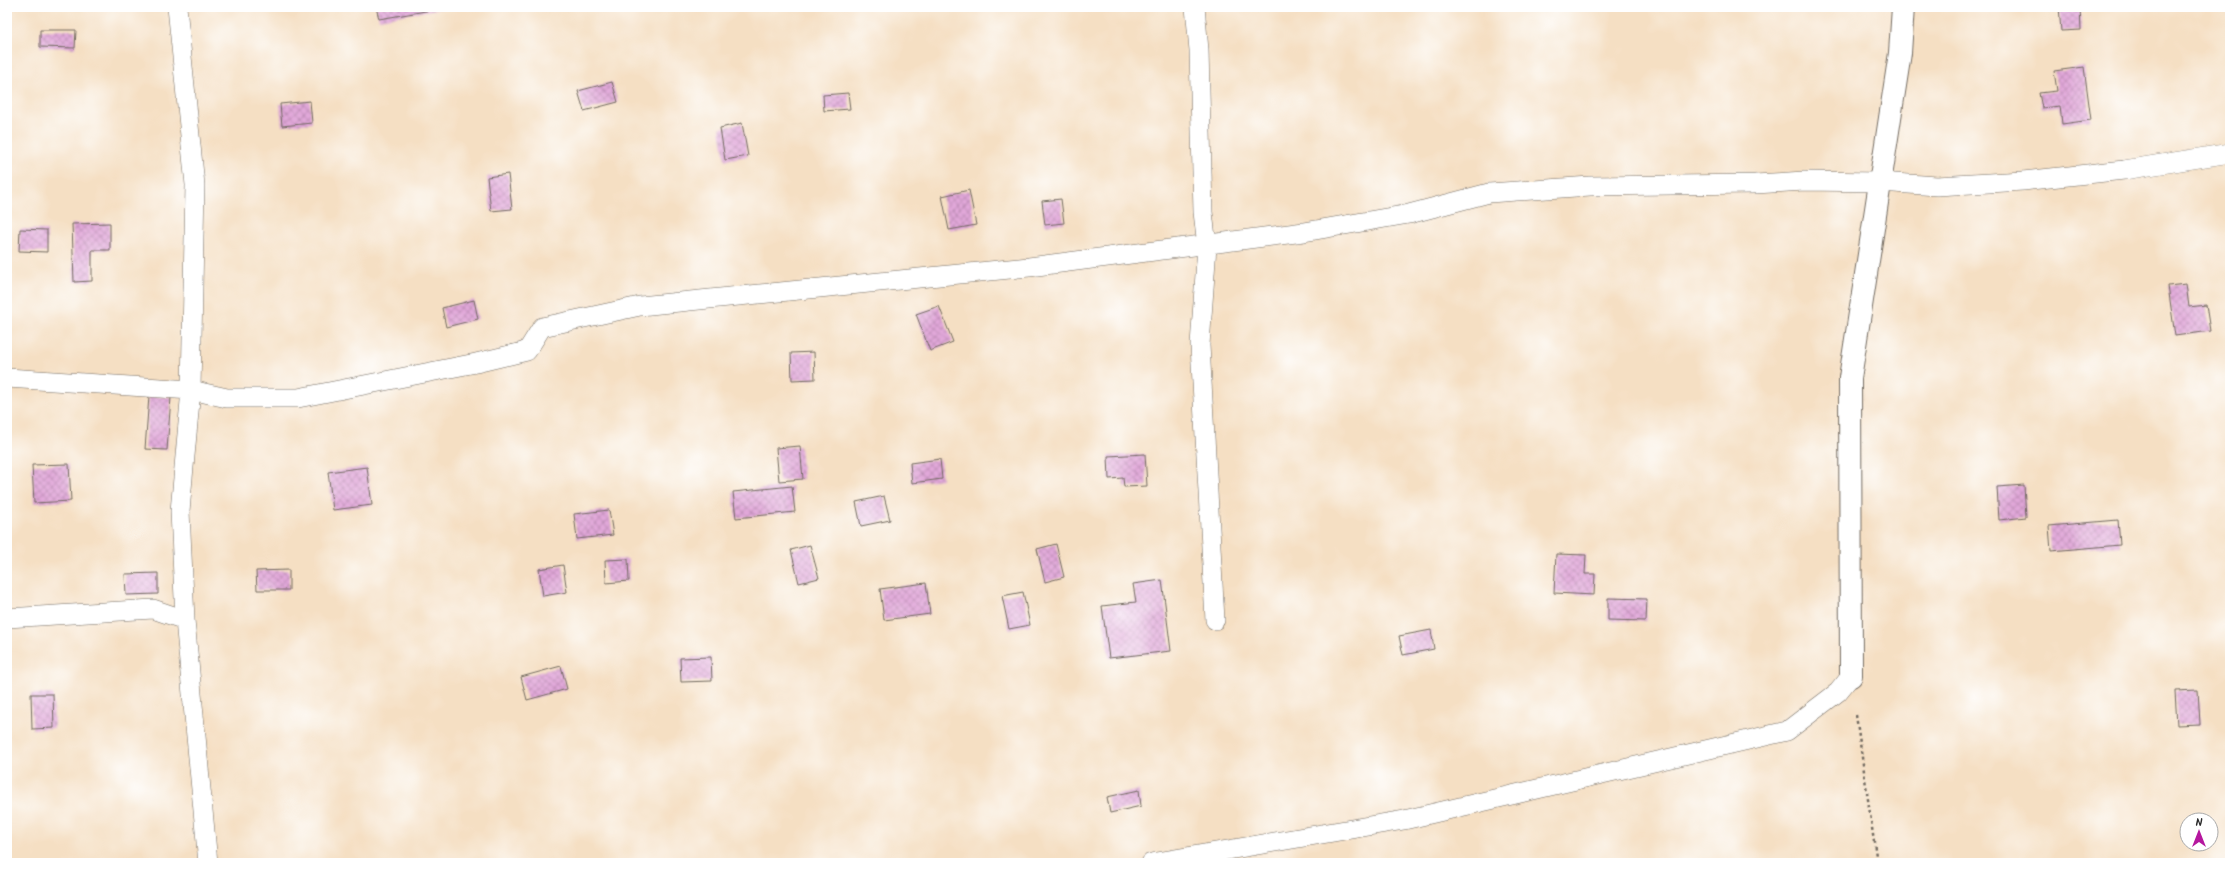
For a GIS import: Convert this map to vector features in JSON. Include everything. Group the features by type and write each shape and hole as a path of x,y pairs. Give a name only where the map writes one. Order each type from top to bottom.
{"street":[{"path":"1851,676 1850,378 1900,53 1903,7"}],"lane":[{"path":"177,7 195,185 191,390 180,511 185,620 208,863"},
{"path":"1195,7 1199,50 1203,212 1207,246 1200,345 1215,620"},
{"path":"7,378 191,390 227,398 298,398 527,351 542,327 640,306 1029,268 1207,246 1304,232 1409,214 1489,193 1590,186 1755,184 1804,181 1880,182 1937,186 2023,181 2124,170 2230,153"},
{"path":"7,618 152,609 185,620"},
{"path":"1151,863 1404,820 1787,731 1838,692 1851,676"}],"path":[{"path":"1851,676 1877,863"}],"building":[{"path":"376,7 443,7 443,8 379,19"},
{"path":"2059,7 2080,7 2081,30 2061,31"},
{"path":"40,30 76,30 75,48 40,47"},
{"path":"2084,67 2091,120 2062,124 2060,106 2042,108 2039,93 2057,91 2054,71"},
{"path":"612,82 618,102 584,111 578,91"},
{"path":"848,93 850,109 824,111 823,95"},
{"path":"310,101 312,123 282,126 280,104"},
{"path":"742,123 748,156 725,160 720,128"},
{"path":"508,174 512,209 491,211 487,177"},
{"path":"969,190 976,225 949,230 942,196"},
{"path":"1061,199 1064,223 1045,225 1042,201"},
{"path":"110,223 110,250 92,250 92,281 74,282 72,224"},
{"path":"20,229 47,230 47,252 19,251"},
{"path":"2186,284 2189,307 2206,305 2210,331 2175,336 2168,286"},
{"path":"474,300 478,319 446,327 442,308"},
{"path":"939,306 953,342 930,351 916,314"},
{"path":"814,352 815,379 792,380 791,353"},
{"path":"149,396 171,397 167,450 145,449"},
{"path":"800,446 803,479 779,481 776,448"},
{"path":"1145,454 1147,486 1124,487 1123,478 1109,479 1108,456"},
{"path":"940,459 942,479 912,483 910,463"},
{"path":"69,464 71,501 34,503 32,465"},
{"path":"367,467 372,505 333,510 328,472"},
{"path":"2024,485 2026,517 1999,520 1997,487"},
{"path":"792,486 795,512 736,518 733,492"},
{"path":"884,496 890,520 861,526 856,502"},
{"path":"609,510 613,535 577,539 574,514"},
{"path":"2118,520 2120,545 2051,551 2049,526"},
{"path":"1056,544 1064,577 1045,582 1037,549"},
{"path":"810,545 819,578 799,583 791,550"},
{"path":"1556,554 1586,555 1585,574 1595,574 1594,595 1554,593"},
{"path":"628,559 629,581 606,583 605,560"},
{"path":"563,565 567,592 543,596 539,569"},
{"path":"289,570 289,590 257,590 256,571"},
{"path":"158,573 158,594 126,595 125,574"},
{"path":"1162,580 1171,651 1109,658 1102,606 1136,602 1133,584"},
{"path":"926,583 930,614 884,620 880,589"},
{"path":"1023,592 1030,625 1009,629 1002,596"},
{"path":"1608,598 1647,599 1646,621 1608,620"},
{"path":"1431,630 1434,649 1403,655 1399,636"},
{"path":"711,657 712,681 681,682 680,658"},
{"path":"561,666 567,689 527,700 521,677"},
{"path":"2198,690 2200,724 2177,725 2175,691"},
{"path":"31,694 53,694 54,728 32,729"},
{"path":"1139,790 1141,806 1110,813 1107,797"}]}
